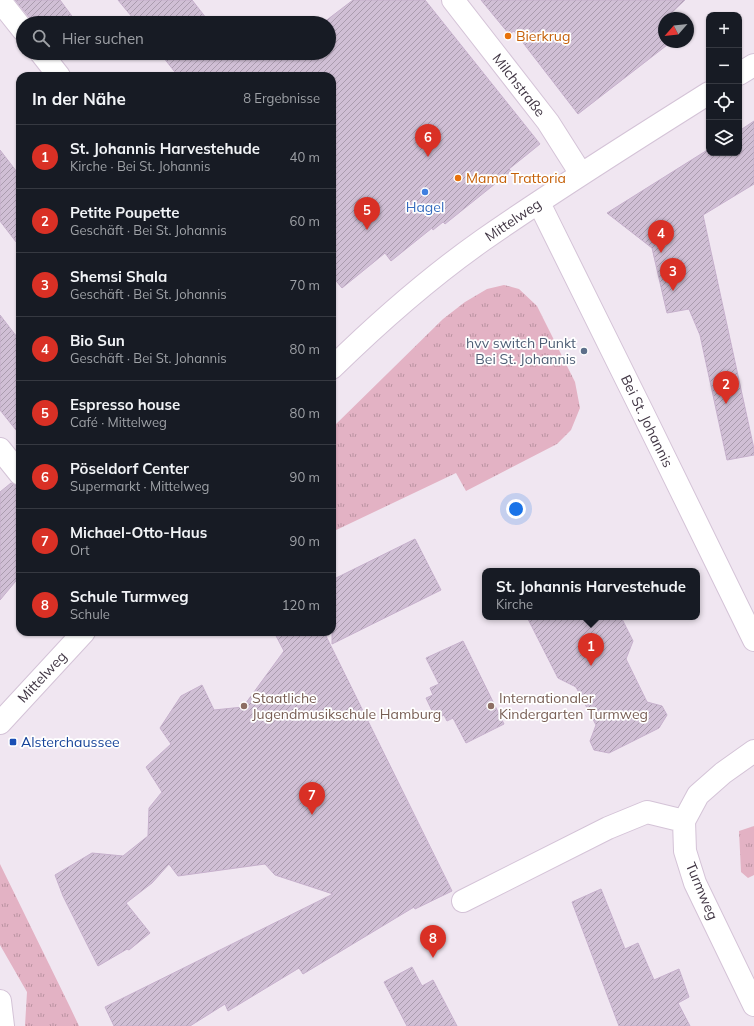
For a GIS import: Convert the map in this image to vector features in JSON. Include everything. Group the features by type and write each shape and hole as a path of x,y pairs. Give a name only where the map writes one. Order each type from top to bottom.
{"street":[{"name":"Milchstraße","path":"454,0 548,122 581,174"},
{"path":"0,1 16,21"},
{"path":"46,60 56,72"},
{"path":"742,72 754,65"},
{"name":"Mittelweg","path":"336,364 379,323 437,275 482,241 581,174 706,95"},
{"name":"Bei St. Johannis","path":"539,203 754,640"},
{"path":"0,450 16,469"},
{"name":"Mittelweg","path":"0,723 80,636"},
{"path":"463,901 608,828 647,812 684,821 698,796 723,774 754,751"},
{"name":"Turmweg","path":"684,821 685,850 695,883 754,1005"},
{"path":"0,1001 3,1026"}],"green space":[{"path":"504,285 519,289 537,306 575,382 580,408 571,430 557,444 466,491 456,473 336,530 336,424 443,319 465,302 487,289"},
{"path":"754,826 754,875 748,878 741,872 739,831"},
{"path":"0,864 79,1026 25,1026 27,992 0,945"}],"building":[{"path":"15,0 60,0 72,16 28,16"},
{"path":"118,0 192,0 205,16 131,16"},
{"path":"353,0 425,0 540,144 509,169 511,171 445,224 443,222 433,230 432,228 391,261 385,253 342,288 336,281 336,72 175,72 165,60 336,60 336,16 332,16"},
{"path":"481,0 685,0 672,12 658,12 658,48 663,48 578,114 514,31 509,34"},
{"path":"754,121 754,184 703,215 754,449 754,455 727,460 700,335 689,309 667,313 652,248 607,213 706,151 706,156 742,156 742,129"},
{"path":"0,150 16,171 16,242 0,221"},
{"path":"0,315 16,336 16,430 0,410"},
{"path":"11,483 16,485 16,581 0,600 0,492"},
{"path":"415,539 441,590 332,644 332,636 336,636 336,578"},
{"path":"529,620 622,620 633,641 626,659 647,702 662,706 667,715 659,728 609,753 594,750 590,741 596,725 576,687 558,678"},
{"path":"276,636 326,636 452,891 415,909 414,907 303,974 299,968 228,1011 225,1004 190,1026 114,1026 105,1007 333,894 275,875 265,864 178,876 169,864 152,883 126,903 150,933 129,950 127,949 98,966 63,896 55,875 92,853 123,856 148,836 149,808 162,792 146,767 171,744 160,728 181,696 202,685 214,710 243,707 284,651"},
{"path":"463,641 504,724 466,743 453,718 447,721 444,715 436,719 426,698 433,695 430,688 439,684 426,658"},
{"path":"601,889 625,949 638,943 654,980 679,969 689,997 678,1003 690,1026 619,1026 572,902"},
{"path":"412,967 422,986 433,980 457,1026 407,1026 384,982"}],"place":[{"name":"Bierkrug","path":"508,36"},
{"name":"Pöseldorf Center","path":"428,157"},
{"name":"Mama Trattoria","path":"458,178"},
{"name":"Hagel","path":"425,192"},
{"name":"Espresso house","path":"367,230"},
{"name":"Bio Sun","path":"661,253"},
{"name":"Shemsi Shala","path":"673,291"},
{"name":"hvv switch Punkt Bei St. Johannis","path":"584,351"},
{"name":"Petite Poupette","path":"726,404"},
{"name":"St. Johannis Harvestehude","path":"591,666"},
{"name":"Staatliche Jugendmusikschule Hamburg","path":"244,706"},
{"name":"Internationaler Kindergarten Turmweg","path":"491,706"},
{"name":"Alsterchaussee","path":"13,742"},
{"name":"Michael-Otto-Haus","path":"312,815"},
{"name":"Schule Turmweg","path":"433,958"}]}
